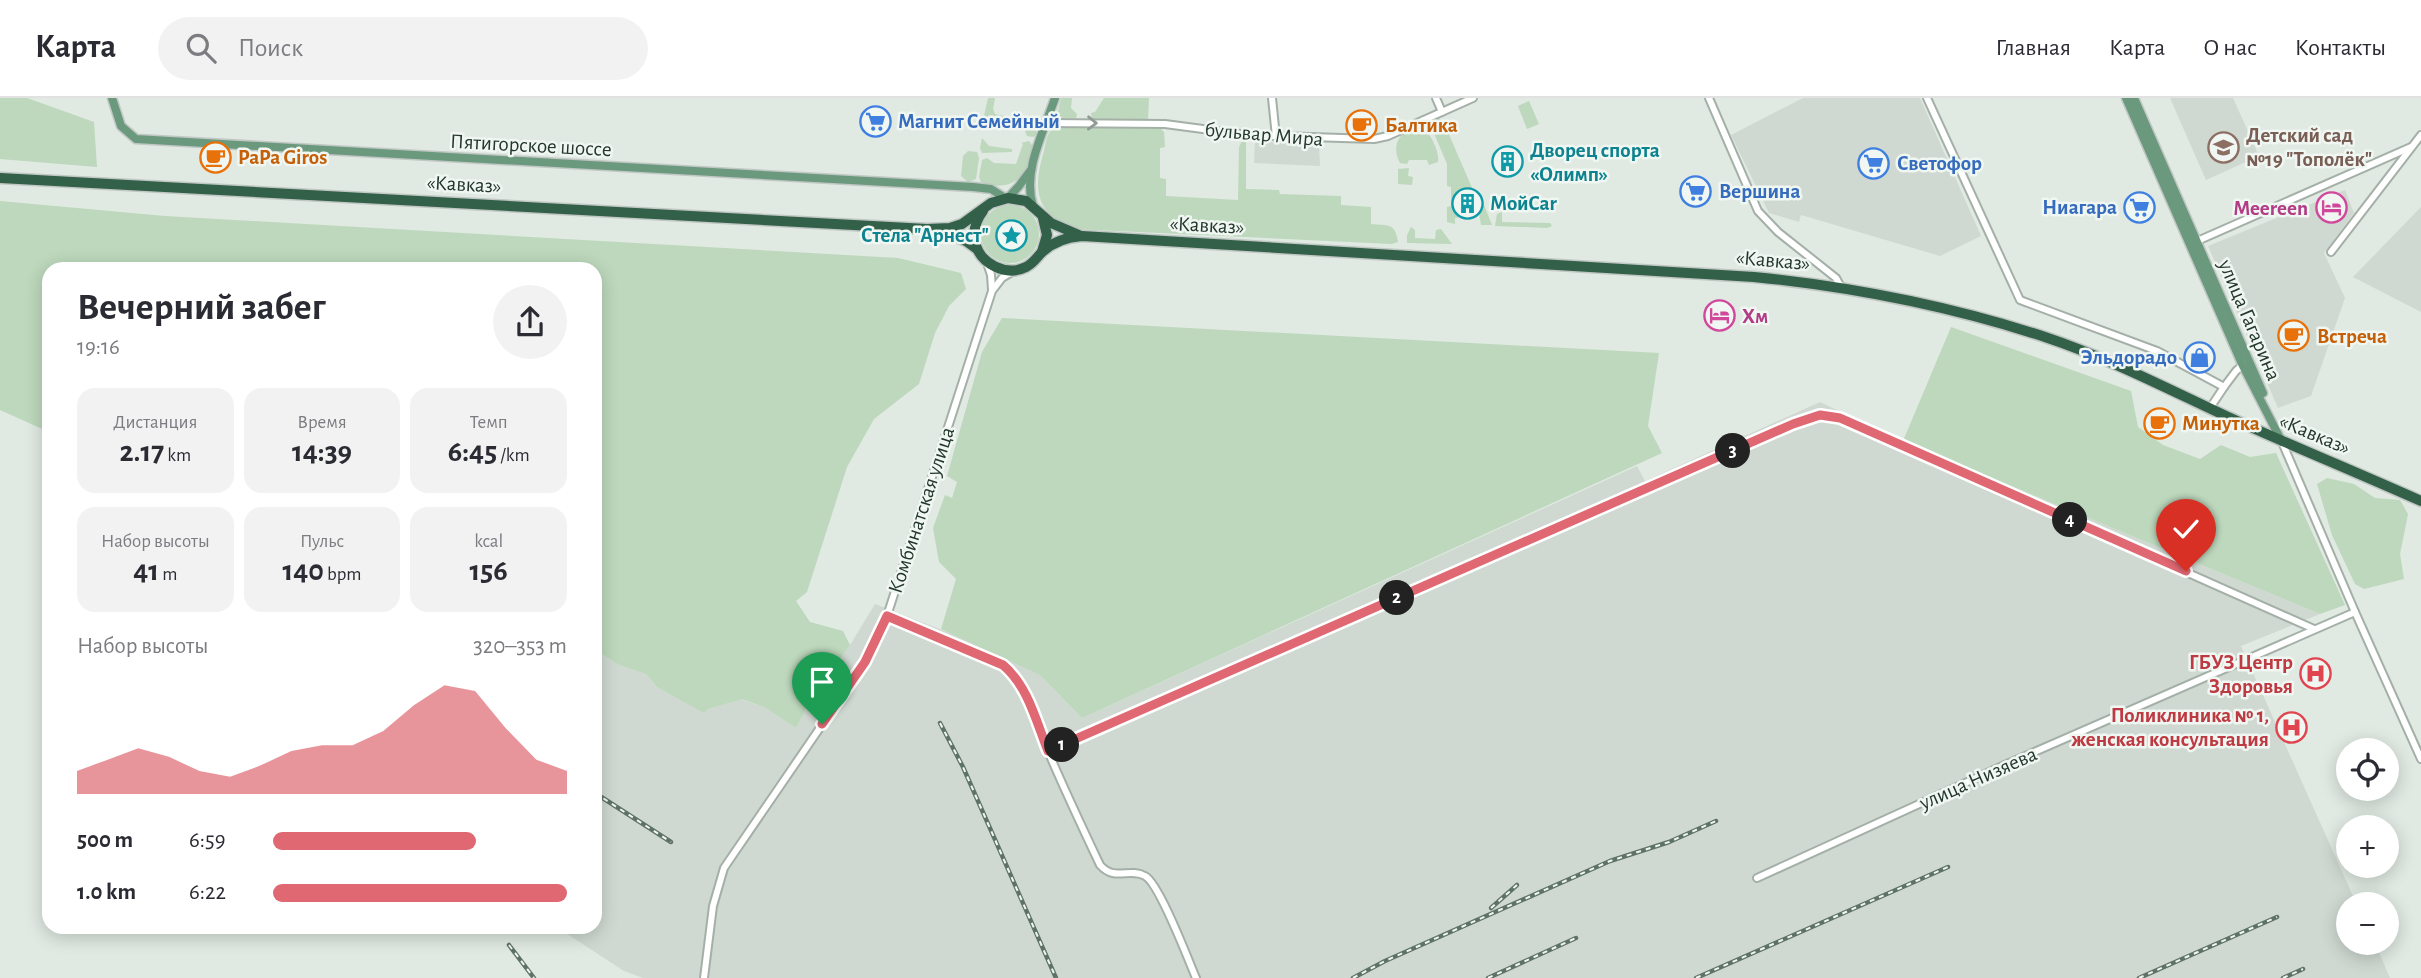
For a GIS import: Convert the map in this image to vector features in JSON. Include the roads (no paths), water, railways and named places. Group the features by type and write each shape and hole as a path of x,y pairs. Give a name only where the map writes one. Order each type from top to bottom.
{"highway":[{"name":"«Кавказ»","path":"0,178 926,229 950,228 1007,198"},
{"path":"1007,198 1017,198 1033,205"},
{"name":"«Кавказ»","path":"1033,205 1043,218 1059,228 1082,236 1754,277 1842,287 1905,298 2048,338 2131,371 2282,442 2421,501"},
{"path":"984,209 975,225 975,242 978,249 985,260 1000,269 1018,270"},
{"path":"1042,253 1047,235 1043,218"},
{"name":"«Кавказ»","path":"926,229 953,235 978,249"},
{"name":"«Кавказ»","path":"1018,270 1058,242 1082,236"}],"main road":[{"name":"Пятигорское шоссе","path":"112,98 121,126 136,139 973,187 991,189 1007,198"},
{"path":"1033,205 1029,185 1033,165 1055,98"},
{"name":"улица Гагарина","path":"2126,98 2282,442"},
{"name":"улица Гагарина","path":"2134,98 2193,243"},
{"path":"1007,198 1020,186 1033,165"},
{"path":"973,187 985,194 987,200 984,209"}],"street":[{"path":"1272,98 1276,138"},
{"path":"1436,98 1442,112"},
{"name":"бульвар Мира","path":"1047,123 1165,124 1276,138 1378,139 1473,98"},
{"path":"1709,98 1754,203 1768,222 1836,278 1842,287"},
{"path":"1927,98 2020,300 2157,351 2224,387"},
{"path":"2331,252 2421,135"},
{"path":"2193,243 2411,147"},
{"path":"985,260 991,275 992,292"},
{"path":"992,292 1002,278 1018,270"},
{"name":"Комбинатская улица","path":"704,978 713,906 724,868 865,662 887,616 992,292"},
{"path":"2210,408 2246,362"},
{"path":"1048,751 1793,424 1820,415 1840,418 2314,629"},
{"path":"2282,442 2421,759"},
{"name":"улица Низяева","path":"1757,878 2021,758 2355,612"},
{"path":"887,616 1003,665 1014,674 1022,685 1048,751 1100,865 1107,872 1137,872 1153,881 1196,978"}],"railway":[{"path":"940,723 963,767 1056,978"},
{"path":"602,798 671,842"},
{"path":"1353,978 1385,961 1610,861 1669,842 1716,821"},
{"path":"1696,978 1948,867"},
{"path":"1491,908 1517,885"},
{"path":"2139,978 2277,917"},
{"path":"1488,978 1576,938"},
{"path":"509,945 534,978"},
{"path":"2283,978 2303,969"}],"place":[{"name":"Магнит Семейный","path":"875,121"},
{"name":"Балтика","path":"1362,125"},
{"name":"Детский сад №19 \"Тополёк\"","path":"2223,147"},
{"name":"PaPa Giros","path":"215,157"},
{"name":"Дворец спорта «Олимп»","path":"1507,162"},
{"name":"Светофор","path":"1874,163"},
{"name":"Вершина","path":"1696,191"},
{"name":"МойCar","path":"1467,203"},
{"name":"Ниагара","path":"2140,207"},
{"name":"Meereen","path":"2331,208"},
{"name":"Стела \"Арнест\"","path":"1012,235"},
{"name":"Хм","path":"1719,316"},
{"name":"Встреча","path":"2294,336"},
{"name":"Эльдорадо","path":"2200,357"},
{"name":"Минутка","path":"2159,423"},
{"name":"ГБУЗ Центр Здоровья","path":"2316,674"},
{"name":"Поликлиника № 1, женская консультация","path":"2292,727"}]}
